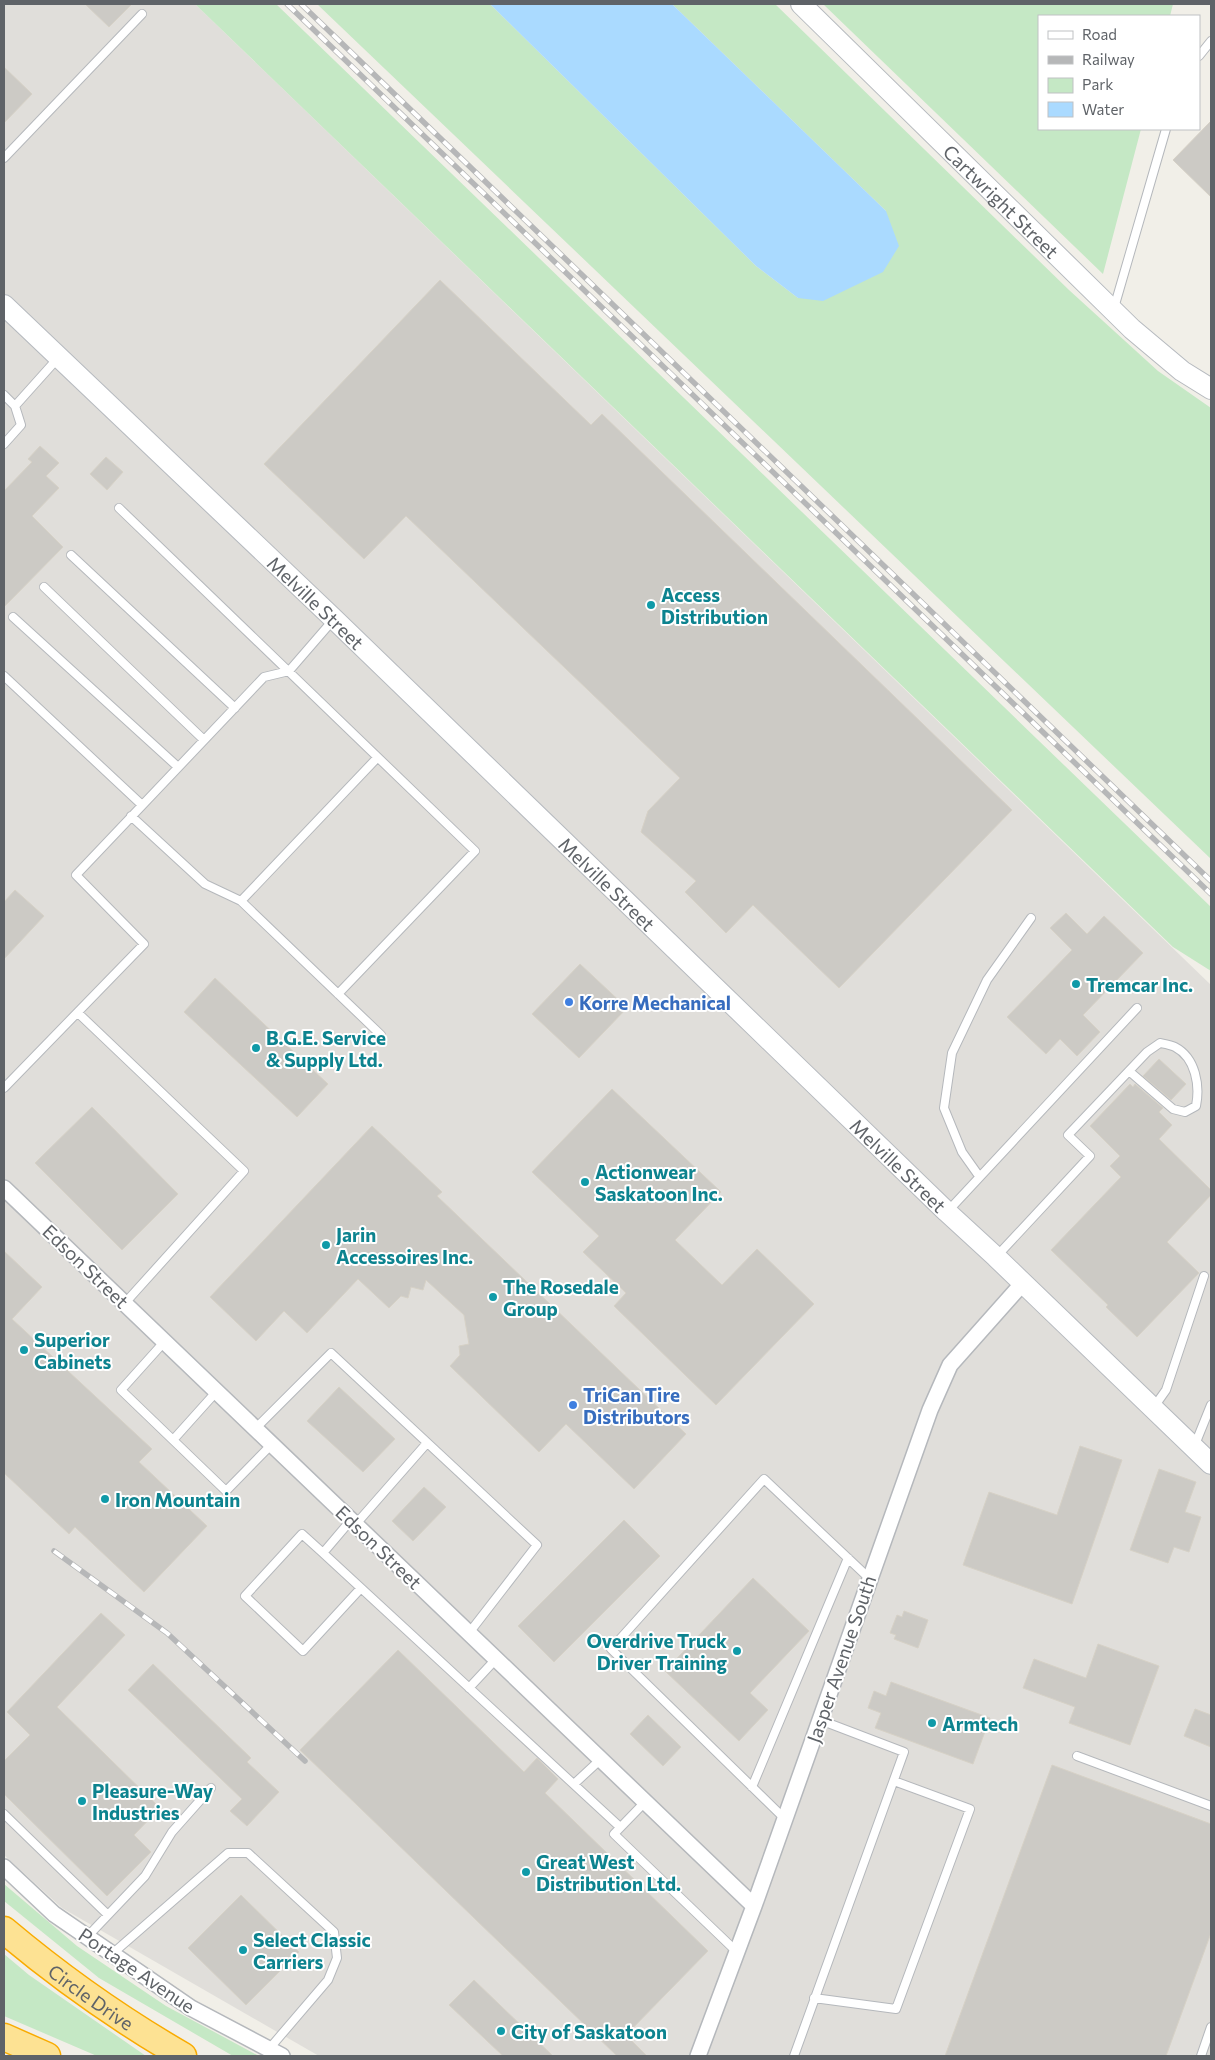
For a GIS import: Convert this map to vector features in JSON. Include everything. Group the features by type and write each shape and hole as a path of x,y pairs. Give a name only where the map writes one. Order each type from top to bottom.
{"highway":[{"name":"Circle Drive","path":"4,1930 51,1970 112,2013 183,2056"},
{"path":"4,2037 47,2056"}],"street":[{"name":"Cartwright Street","path":"801,4 1114,310 1182,371 1211,389"},
{"name":"Melville Street","path":"4,305 334,619 947,1212 996,1256 1022,1284 1211,1464"},
{"name":"Edson Street","path":"6,1195 165,1341 754,1906"},
{"name":"Jasper Avenue South","path":"698,2056 754,1906 930,1410 950,1365 1022,1284"},
{"name":"Portage Avenue","path":"4,1867 54,1914 112,1954 191,2008 276,2053"}],"lane":[{"path":"4,158 142,14"},
{"path":"1200,55 1211,41"},
{"path":"1114,310 1166,130"},
{"path":"15,406 58,358"},
{"path":"4,395 15,406 21,425 4,444"},
{"path":"120,508 475,852 338,994"},
{"path":"71,555 234,708"},
{"path":"44,587 204,740"},
{"path":"13,617 178,768"},
{"path":"4,1088 144,944 76,875 264,677 289,670 334,619"},
{"path":"4,676 142,805"},
{"path":"241,901 377,758"},
{"path":"132,816 205,884 241,901 381,1035"},
{"path":"979,1176 962,1152 944,1108 952,1053 987,980 1031,918"},
{"path":"947,1212 1137,1008"},
{"path":"78,1013 244,1171 125,1303"},
{"path":"996,1256 1090,1156 1068,1135 1147,1052 1160,1043 1176,1047 1193,1064 1198,1094 1196,1106 1185,1112 1173,1109 1129,1071"},
{"path":"1153,1408 1166,1390 1204,1276"},
{"path":"165,1341 121,1390 226,1491 272,1444"},
{"path":"256,1428 331,1353 537,1545 469,1633"},
{"path":"173,1440 216,1391"},
{"path":"1194,1448 1211,1405"},
{"path":"323,1552 427,1443"},
{"path":"785,1819 611,1650 764,1479 870,1579"},
{"path":"361,1588 303,1651 245,1596 302,1534 323,1552 620,1827"},
{"path":"752,1787 848,1558"},
{"path":"469,1688 496,1658"},
{"path":"794,2056 904,1752 820,1720"},
{"path":"1077,1756 1211,1806"},
{"path":"574,1784 601,1759"},
{"path":"814,1998 896,2009 970,1809 894,1781"},
{"path":"88,1937 144,1876 172,1832 211,1788"},
{"path":"645,1802 614,1834 737,1952"},
{"path":"4,1814 108,1915"},
{"path":"112,1954 228,1852 248,1853 334,1932 337,1958 328,1980 276,2053"},
{"path":"1200,2056 1211,2027"}],"shaded area":[{"path":"4,4 195,4 1211,985 1211,2056 319,2056 62,1908 4,1855"}],"green space":[{"path":"195,4 276,4 1211,907 1211,971 1173,947"},
{"path":"317,4 490,4 756,266 798,298 886,211 672,4 775,4 1069,290 1158,371 1211,408 1211,859"},
{"path":"823,4 1173,4 1170,15 1038,15 1038,130 1141,130 1103,274"},
{"path":"4,1884 77,1946 166,2006 259,2056 233,2056 99,1978 4,1901"},
{"path":"4,1954 29,1975 146,2056 97,2056 4,2016"}],"water":[{"path":"490,4 672,4 886,211 899,246 883,272 823,301 798,298 756,266"}],"building":[{"path":"85,4 132,4 109,27"},
{"path":"4,67 32,94 4,123"},
{"path":"1211,121 1211,197 1173,160"},
{"name":"Access Distribution","path":"440,280 591,425 602,414 1012,810 839,988 753,905 726,933 685,892 696,881 641,832 648,811 680,778 406,516 364,559 264,464"},
{"path":"40,446 59,463 46,476 59,488 32,516 63,547 4,607 4,491 32,462 28,459"},
{"path":"106,457 123,472 107,490 90,474"},
{"path":"15,890 44,916 4,959 4,902"},
{"name":"Tremcar Inc.","path":"1066,913 1087,934 1104,916 1143,953 1083,1015 1100,1032 1077,1056 1060,1039 1046,1054 1007,1017 1072,950 1050,928"},
{"path":"580,964 627,1008 579,1058 532,1014"},
{"name":"B.G.E. Service & Supply Ltd.","path":"215,978 328,1084 297,1117 184,1012"},
{"path":"1159,1059 1186,1084 1171,1100 1143,1076"},
{"path":"1130,1084 1133,1087 1135,1084 1163,1108 1159,1112 1172,1125 1159,1139 1211,1190 1211,1195 1167,1242 1199,1273 1137,1337 1106,1307 1108,1305 1051,1250 1121,1177 1110,1166 1120,1156 1090,1126"},
{"path":"612,1089 721,1192 675,1240 722,1285 757,1249 814,1304 716,1405 614,1306 626,1293 583,1252 599,1236 532,1172"},
{"path":"92,1107 178,1194 122,1250 35,1163"},
{"path":"372,1126 442,1192 437,1196 686,1434 634,1489 566,1424 539,1452 450,1366 460,1355 459,1346 469,1344 464,1315 426,1280 423,1290 411,1287 408,1298 401,1296 389,1308 358,1279 307,1333 284,1311 256,1341 210,1297"},
{"name":"Iron Mountain","path":"4,1251 42,1287 12,1319 152,1449 139,1462 207,1526 144,1592 75,1527 69,1534 4,1473"},
{"path":"339,1387 395,1439 363,1472 307,1421"},
{"path":"1080,1446 1122,1460 1072,1604 963,1565 989,1492 1057,1515"},
{"path":"1159,1469 1196,1482 1185,1512 1201,1517 1189,1552 1174,1547 1168,1563 1130,1550"},
{"path":"424,1487 446,1507 413,1541 392,1521"},
{"path":"624,1520 660,1556 554,1662 518,1626"},
{"name":"Overdrive Truck Driver Training","path":"753,1578 809,1631 750,1693 768,1710 739,1741 665,1671"},
{"path":"904,1611 928,1620 918,1648 894,1639 896,1635 890,1633 897,1615 902,1617"},
{"name":"Pleasure-Way Industries","path":"101,1613 125,1635 57,1707 160,1808 134,1835 151,1852 107,1896 4,1794 4,1761 30,1735 7,1712"},
{"path":"1098,1644 1159,1666 1130,1745 1069,1723 1075,1707 1023,1688 1034,1659 1086,1678"},
{"name":"Great West Distribution Ltd.","path":"398,1650 524,1772 537,1758 558,1779 545,1793 708,1951 626,2035 647,2056 617,2056 300,1750"},
{"path":"153,1664 251,1758 247,1762 279,1792 247,1826 230,1811 242,1799 128,1690"},
{"name":"Armtech","path":"891,1682 990,1718 973,1764 875,1728 881,1713 868,1708 874,1691 886,1696"},
{"path":"1195,1709 1211,1715 1211,1747 1184,1736"},
{"path":"648,1715 681,1747 663,1766 630,1734"},
{"path":"1052,1765 1211,1824 1211,1933 1166,2056 945,2056"},
{"name":"Select Classic Carriers","path":"241,1895 299,1952 246,2005 188,1948"},
{"name":"City of Saskatoon","path":"474,1980 553,2056 503,2056 449,2005"}],"railway":[{"path":"287,4 1211,894"},
{"path":"301,4 1211,881"},
{"path":"54,1551 167,1633 305,1761"}],"place":[{"name":"Access Distribution","path":"651,605"},
{"name":"Tremcar Inc.","path":"1076,984"},
{"name":"Korre Mechanical","path":"569,1002"},
{"name":"B.G.E. Service & Supply Ltd.","path":"256,1048"},
{"name":"Actionwear Saskatoon Inc.","path":"585,1182"},
{"name":"Jarin Accessoires Inc.","path":"326,1245"},
{"name":"The Rosedale Group","path":"493,1297"},
{"name":"Superior Cabinets","path":"24,1350"},
{"name":"TriCan Tire Distributors","path":"573,1405"},
{"name":"Iron Mountain","path":"105,1499"},
{"name":"Overdrive Truck Driver Training","path":"737,1651"},
{"name":"Armtech","path":"932,1723"},
{"name":"Pleasure-Way Industries","path":"82,1801"},
{"name":"Great West Distribution Ltd.","path":"526,1872"},
{"name":"Select Classic Carriers","path":"243,1950"},
{"name":"City of Saskatoon","path":"501,2031"}]}
